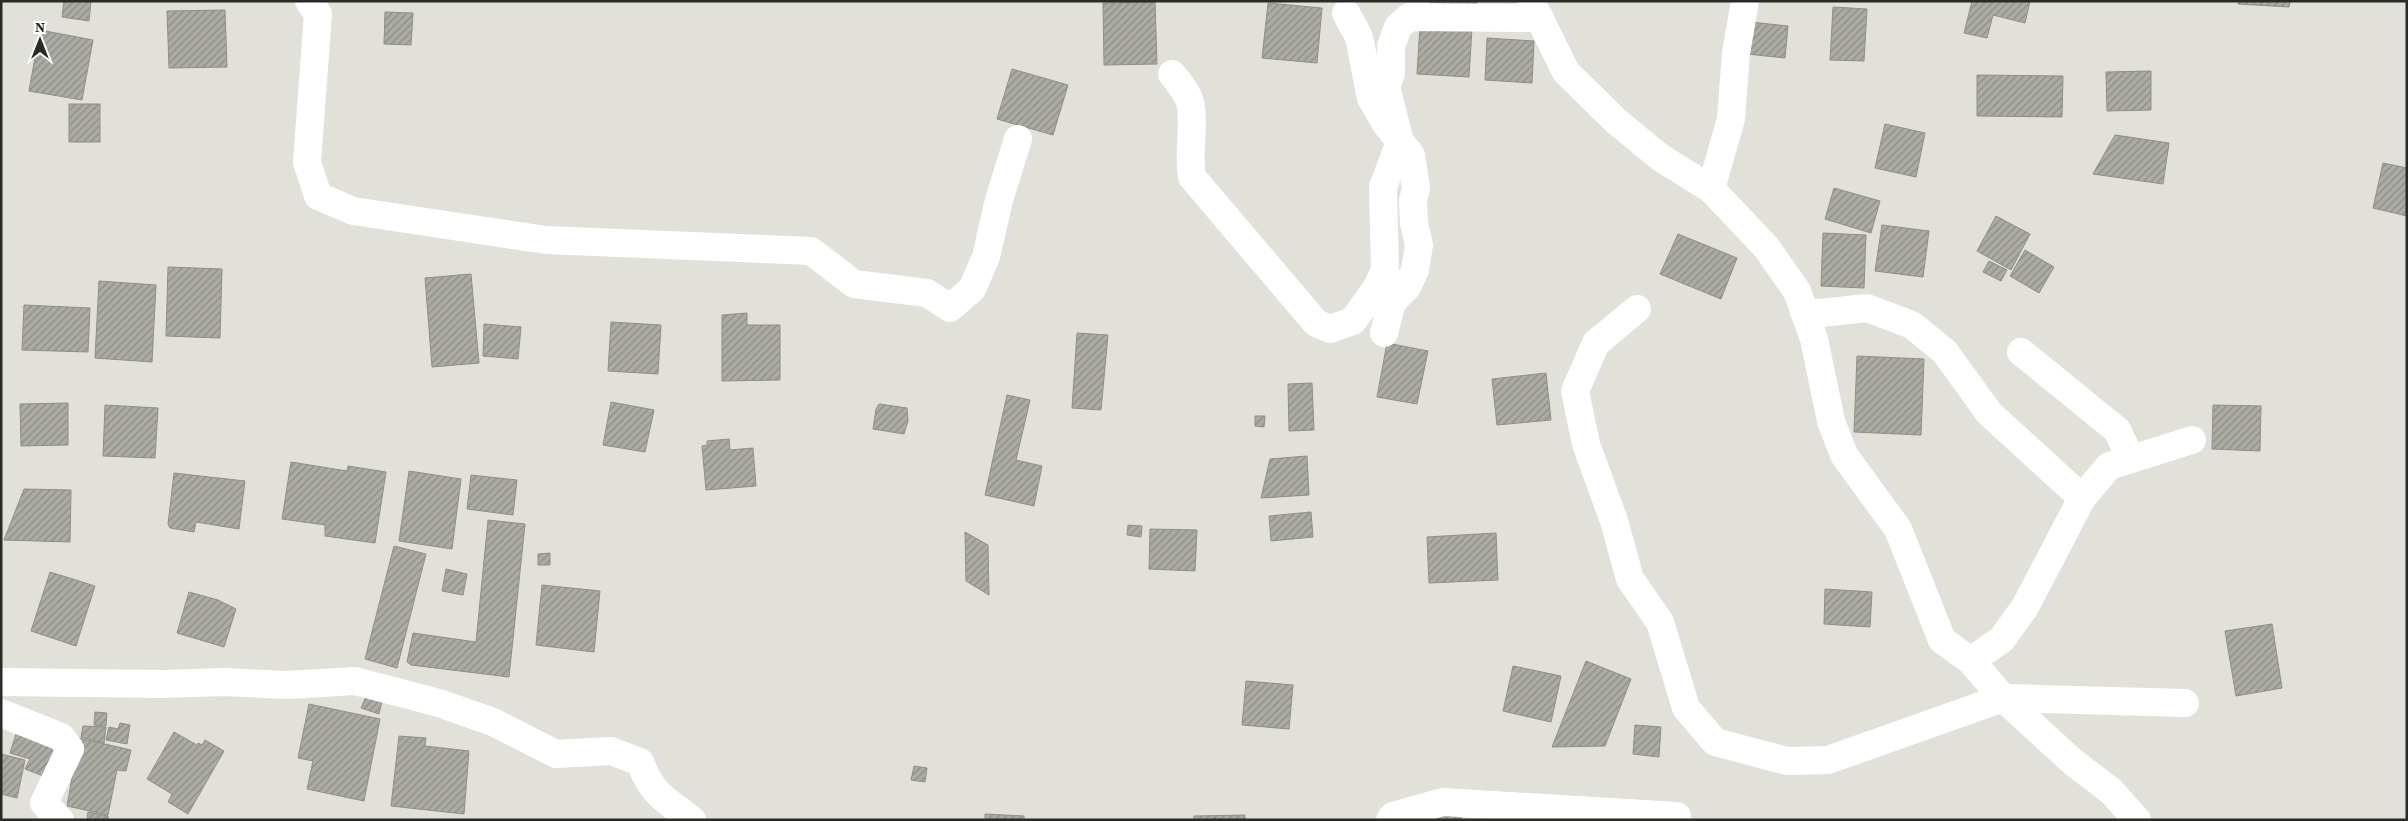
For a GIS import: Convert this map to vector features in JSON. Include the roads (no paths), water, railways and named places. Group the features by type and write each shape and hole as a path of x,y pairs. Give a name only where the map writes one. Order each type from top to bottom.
{"street":[{"path":"309,1 318,14 308,162 318,196 353,211 546,240 811,251 854,284 927,293 950,308 972,289 986,256 999,200 1018,139"},
{"path":"1711,189 1731,119 1736,53 1745,1"},
{"path":"1172,74 1182,87 1191,106 1189,157 1192,177 1316,323 1330,330 1352,322 1377,287 1385,270 1383,186 1400,142 1386,87 1391,73 1391,46 1398,27 1409,17 1535,10 1566,72 1616,121 1661,158 1711,189 1766,247 1797,291 1814,339 1830,421 1844,455 1898,529 1942,640 1971,661 2003,698 2073,762 2111,790 2137,820"},
{"path":"1346,13 1359,37 1372,98 1386,124 1410,155 1416,188 1413,201 1414,223 1419,245 1415,270 1407,287 1392,302 1384,334"},
{"path":"1804,312 1821,313 1867,308 1912,326 1945,352 1989,413 2082,498"},
{"path":"1637,309 1596,343 1576,392 1586,444 1614,521 1630,579 1660,622 1686,708 1715,742 1787,761 1828,760 2003,698 2185,703"},
{"path":"2021,352 2117,430 2131,459"},
{"path":"1971,661 2002,639 2025,607 2082,498 2109,466 2192,440"},
{"path":"1,682 163,684 225,682 287,685 355,682 439,703 493,722 556,754 611,752 640,762 648,782 660,797 692,820"},
{"path":"1,713 61,737 70,749 44,803 60,820"},
{"path":"1390,820 1393,816 1443,802 1677,816"}]}
